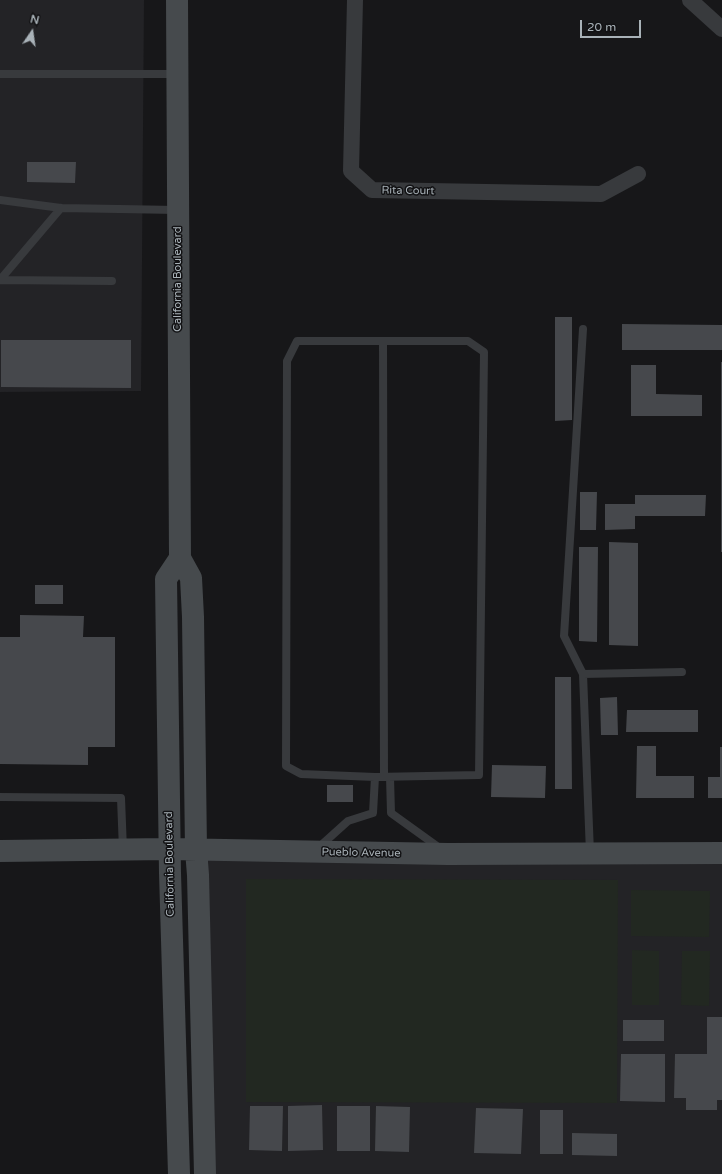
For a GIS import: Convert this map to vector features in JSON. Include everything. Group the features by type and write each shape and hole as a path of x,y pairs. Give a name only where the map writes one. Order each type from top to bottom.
{"street":[{"name":"California Boulevard","path":"177,0 180,558 191,578 193,618 196,850 198,875 205,1174"},
{"name":"Rita Court","path":"355,0 351,171 372,190 601,194 638,174"},
{"path":"690,0 722,29"},
{"name":"California Boulevard","path":"179,1174 169,849 166,580 180,558"},
{"name":"Pueblo Avenue","path":"0,851 169,849 448,854 722,853"}],"lane":[{"path":"0,74 178,74"},
{"path":"0,200 61,208 178,210"},
{"path":"0,280 61,208"},
{"path":"0,280 112,281"},
{"path":"583,329 564,636 582,674 590,854"},
{"path":"297,341 383,341 468,341 484,352 479,775 375,777 301,774 286,766 287,361 297,341"},
{"path":"383,341 387,777 391,813 448,854"},
{"path":"582,674 682,672"},
{"path":"313,852 348,821 373,813 375,777"},
{"path":"0,797 121,798 123,850"}],"shaded area":[{"path":"0,0 144,0 141,391 0,392"},
{"path":"196,850 722,853 722,1174 205,1174"},
{"path":"246,879 618,880 617,1103 246,1102"},
{"path":"631,890 710,891 709,937 631,936"},
{"path":"632,950 659,951 659,1005 632,1005"},
{"path":"682,951 710,951 709,1006 681,1005"}],"building":[{"path":"27,162 76,162 75,183 27,182"},
{"path":"555,317 572,317 572,420 555,421"},
{"path":"622,324 722,325 722,350 622,350"},
{"path":"1,340 131,340 131,388 1,387"},
{"path":"722,362 722,552 721,552"},
{"path":"631,365 656,365 656,394 702,395 702,416 631,416"},
{"path":"580,492 597,492 596,530 580,530"},
{"path":"635,495 706,495 705,516 635,516 635,529 605,530 605,504 635,504"},
{"path":"609,542 638,543 638,646 609,645"},
{"path":"579,547 598,547 597,642 579,641"},
{"path":"35,585 63,585 63,604 35,604"},
{"path":"20,615 84,616 83,637 115,637 115,747 88,747 88,765 0,764 0,637 20,637"},
{"path":"555,677 571,677 572,789 555,789"},
{"path":"617,697 618,735 601,735 600,698"},
{"path":"627,710 698,710 698,732 626,732"},
{"path":"637,746 656,746 656,776 694,776 694,798 636,798"},
{"path":"720,747 722,747 722,798 708,798 708,777 720,777"},
{"path":"492,765 546,766 545,798 491,797"},
{"path":"327,785 353,785 353,802 327,802"},
{"path":"707,1017 722,1017 722,1100 717,1100 717,1110 686,1110 686,1098 674,1098 675,1054 707,1054"},
{"path":"623,1020 664,1020 664,1041 623,1041"},
{"path":"621,1054 665,1054 665,1102 620,1101"},
{"path":"322,1105 323,1150 288,1151 288,1106"},
{"path":"250,1106 283,1106 282,1151 249,1150"},
{"path":"337,1106 370,1106 370,1151 337,1151"},
{"path":"376,1106 410,1107 409,1152 375,1151"},
{"path":"476,1108 523,1109 521,1154 474,1153"},
{"path":"540,1110 563,1110 563,1154 540,1154"},
{"path":"572,1133 617,1134 617,1156 572,1155"}]}
